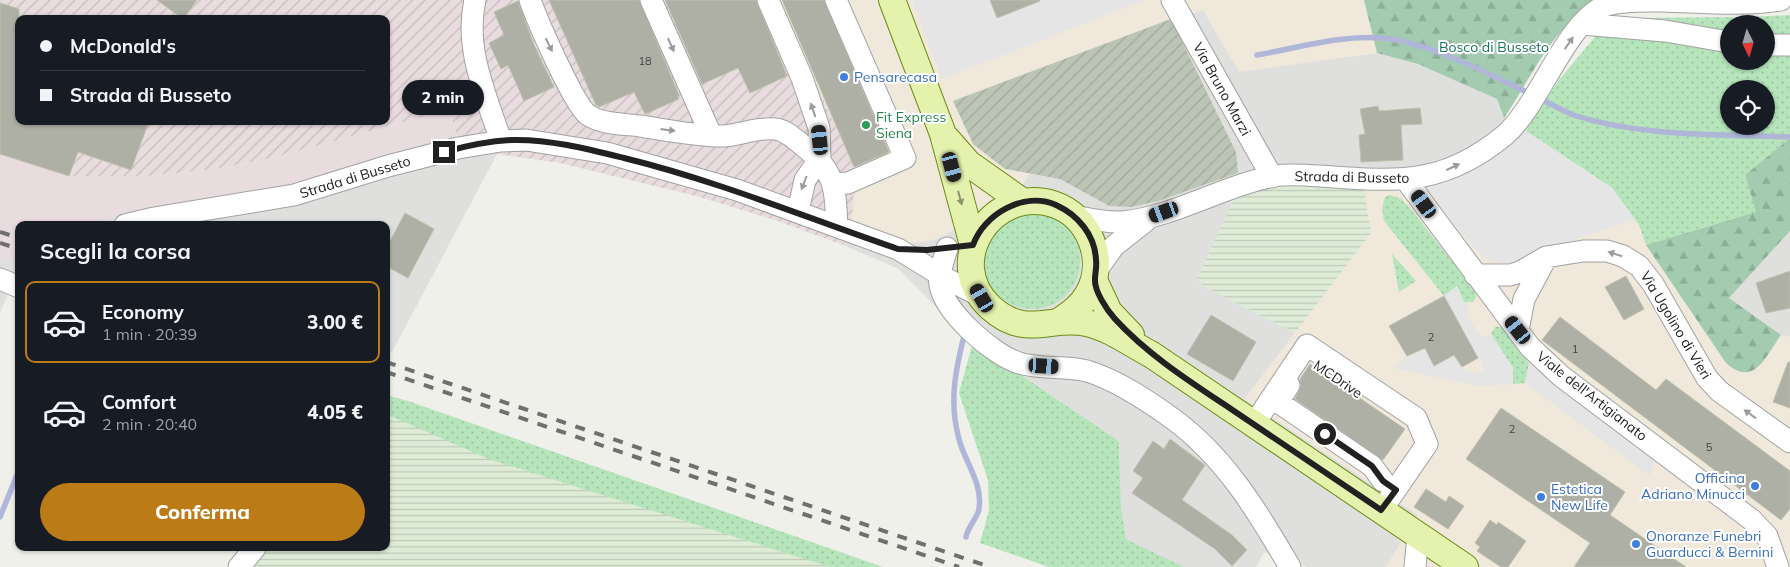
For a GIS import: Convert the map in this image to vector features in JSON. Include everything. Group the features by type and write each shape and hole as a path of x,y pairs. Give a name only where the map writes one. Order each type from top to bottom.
{"main road":[{"path":"892,0 943,134 973,245"},
{"path":"943,134 968,164 1023,202"},
{"path":"1152,355 1109,312 1095,275 1094,246 1085,228 1074,216 1054,204 1023,202 1009,207 990,218 980,231 973,245 971,263 973,276 982,298 990,307 1005,318 1023,325 1041,326 1058,322 1079,322 1101,327 1152,355 1260,414 1387,494 1418,535 1464,567"},
{"path":"1058,322 1081,305 1095,275"}],"street":[{"path":"475,0 471,26 473,52 501,140"},
{"path":"530,0 543,33 578,104 589,116 628,125 711,135 732,135 774,129 791,135 820,158 833,184 837,226"},
{"path":"651,0 711,135"},
{"path":"768,0 815,115 820,140 820,158 805,180 798,211"},
{"path":"833,184 848,183 905,158 836,0"},
{"name":"Via Bruno Marzi","path":"1172,0 1272,176"},
{"name":"Strada di Busseto","path":"1074,216 1111,222 1153,216 1272,176 1292,175 1406,180 1438,173 1467,160 1504,135 1523,115 1582,24 1601,8 1625,1 1746,3 1781,0"},
{"path":"1582,24 1666,31 1720,40"},
{"path":"1775,45 1790,45"},
{"name":"Strada di Busseto","path":"144,221 294,195 407,161 501,140 536,141 607,153 676,171 798,211 898,249 982,298"},
{"name":"Viale dell'Artigianato","path":"1406,180 1475,275 1539,356 1561,376 1758,524 1770,543 1778,567"},
{"name":"Strada di Busseto","path":"1095,275 1120,239 1153,216"},
{"name":"Strada di Busseto","path":"898,249 947,248 973,245"},
{"path":"947,248 940,275 944,297 960,320 1008,358 1025,364 1078,369 1102,377 1155,408 1199,441 1242,490 1290,567"},
{"name":"Via Ugolino di Vieri","path":"1475,275 1510,275 1520,272 1546,257 1599,250 1623,256 1639,266 1653,284 1706,378 1726,396 1790,442"},
{"path":"1518,330 1524,299 1546,257"},
{"path":"0,280 15,286"},
{"path":"1260,414 1307,345 1416,418 1425,441 1387,494"},
{"name":"MCDrive","path":"1387,494 1372,466 1278,402 1308,358 1425,441"},
{"path":"1415,567 1418,535"},
{"path":"240,567 253,551"}],"shaded area":[{"path":"0,0 777,0 856,170 851,226 843,245 775,220 700,197 560,163 497,154 457,139 450,110 272,158 217,169 148,176 69,176 0,154"},
{"path":"777,0 1364,0 1377,53 1239,72 1203,10 1171,19 1005,169 1030,174 1022,185 947,234 933,240 907,244 851,226"},
{"path":"912,0 990,0 997,18 1043,0 1145,0 942,79"},
{"path":"1203,10 1239,71 1377,53 1418,64 1497,99 1504,118 1526,131 1484,161 1425,185 1364,190 1326,182 1205,287 1295,333 1245,399 1418,515 1386,567 1308,567 1264,552 1256,567 1184,567 1126,539 1121,507 1119,441 960,332 899,269 843,245 851,226 933,240 947,234 1022,185 1030,174 1060,179 1109,206 1131,207 1158,201 1238,173 1171,19"},
{"path":"1171,19 1236,152 1238,173 1158,201 1131,207 1109,206 1060,179 1005,169 973,144 953,101"},
{"path":"450,109 457,139 260,195 102,221 15,221 15,261 0,255 0,154 69,176 148,176 217,169 272,158"},
{"path":"493,129 497,154 392,352 390,351 390,221 107,221 260,195"},
{"path":"1526,131 1612,188 1639,225 1646,245 1741,374 1749,373 1757,368 1781,335 1790,337 1790,567 1386,567 1418,515 1245,398 1371,233 1364,190 1425,185 1484,161"},
{"path":"1526,131 1612,188 1635,219 1511,262 1498,263 1483,257 1470,244 1425,185 1484,161"},
{"path":"1287,182 1326,182 1364,190 1371,233 1295,333 1205,287 1197,279 1234,199"},
{"path":"1790,231 1790,337 1781,335 1729,298"},
{"path":"0,255 15,261 15,278 0,313"},
{"path":"1457,286 1464,302 1469,304 1468,316 1482,338 1491,334 1513,368 1513,384 1478,386 1393,368 1407,356 1425,348 1454,355 1462,367 1475,373 1483,371 1483,366 1444,296"},
{"path":"1529,364 1654,460 1650,476 1525,383"},
{"path":"390,415 830,567 257,567 252,562 262,551 390,551"}],"green space":[{"name":"Bosco di Busseto","path":"1364,0 1600,0 1584,10 1556,37 1504,118 1497,99 1418,64 1377,53"},
{"path":"1790,15 1790,138 1745,175 1756,212 1646,245 1639,225 1612,188 1526,131 1559,80 1599,32 1620,18 1720,17 1720,70 1775,70 1775,16"},
{"path":"1790,138 1790,231 1729,298 1781,335 1758,367 1744,372 1736,370 1726,363 1646,245 1756,212 1745,175"},
{"path":"1390,195 1401,199 1410,208 1476,292 1476,298 1473,302 1464,302 1457,286 1444,296 1384,221 1382,208 1385,197"},
{"path":"1032,213 1050,216 1066,227 1077,243 1080,261 1077,279 1066,295 1050,306 1032,309 1014,306 998,295 987,279 984,261 987,243 998,227 1014,216"},
{"path":"1392,254 1416,281 1399,292"},
{"path":"1495,327 1503,327 1529,364 1525,383 1513,384 1513,368 1491,334"},
{"path":"973,342 1119,441 1121,507 1126,539 1184,567 1049,567 980,543 989,510 988,480 959,393"},
{"path":"390,396 883,567 830,567 489,459 390,416"}],"building":[{"path":"157,0 197,0 186,15 178,15"},
{"path":"549,0 639,0 679,99 645,114 634,92 599,107 596,105"},
{"path":"665,0 756,0 787,76 750,93 738,68 702,84"},
{"path":"782,0 824,0 889,152 854,167"},
{"path":"990,0 1040,0 1040,1 997,18"},
{"path":"518,1 534,45 554,87 524,101 508,65 501,69 489,43 504,35 494,12"},
{"path":"0,3 19,9 19,15 15,15 15,125 148,125 131,170 78,152 69,176 0,154"},
{"path":"1378,106 1379,111 1420,108 1422,124 1401,125 1403,160 1361,162 1359,135 1365,134 1360,109"},
{"path":"405,213 434,229 408,278 390,268 390,241"},
{"path":"1790,271 1790,308 1766,313 1756,283"},
{"path":"1626,276 1644,309 1624,320 1605,287"},
{"path":"1444,296 1478,358 1462,367 1454,355 1434,366 1425,348 1407,356 1389,326"},
{"path":"1211,315 1256,342 1233,381 1187,354"},
{"path":"1560,317 1656,390 1666,379 1790,471 1790,509 1781,520 1542,340"},
{"path":"1788,362 1790,362 1790,408 1773,402"},
{"path":"1310,364 1405,429 1383,460 1295,399 1301,386 1300,379"},
{"path":"1501,408 1625,492 1610,515 1686,567 1574,567 1590,543 1466,459"},
{"path":"1170,439 1205,465 1182,500 1232,535 1247,550 1232,566 1215,549 1132,493 1143,478 1133,471 1153,441 1164,449"},
{"path":"1426,489 1446,502 1449,496 1464,506 1448,529 1414,507"},
{"path":"1490,520 1497,525 1498,522 1526,541 1508,567 1501,567 1477,551 1480,547 1475,543"}],"waterway":[{"path":"1257,55 1351,38 1382,38 1404,41 1428,48 1479,69 1573,115 1599,122 1653,131 1708,135 1790,137"},
{"path":"964,336 954,388 954,413 959,439 976,482 980,500 978,512 966,537"},
{"path":"0,517 15,480"}],"railway":[{"path":"0,232 15,237"},
{"path":"0,243 15,248"},
{"path":"390,363 990,567"},
{"path":"390,373 959,567"}],"place":[{"name":"Pensarecasa","path":"844,77"},
{"name":"Fit Express Siena","path":"866,125"},
{"name":"Officina Adriano Minucci","path":"1755,486"},
{"name":"Estetica New Life","path":"1541,497"},
{"name":"Onoranze Funebri Guarducci & Bernini","path":"1636,544"}],"route":[{"path":"444,152 501,140 526,140 592,150 645,162 737,190 898,249 927,250 973,245 984,224 990,218 1009,207 1023,202 1054,204 1074,216 1085,228 1096,254 1094,280 1105,305 1114,318 1152,355 1381,510 1396,490 1383,481 1372,466 1325,434"}]}
